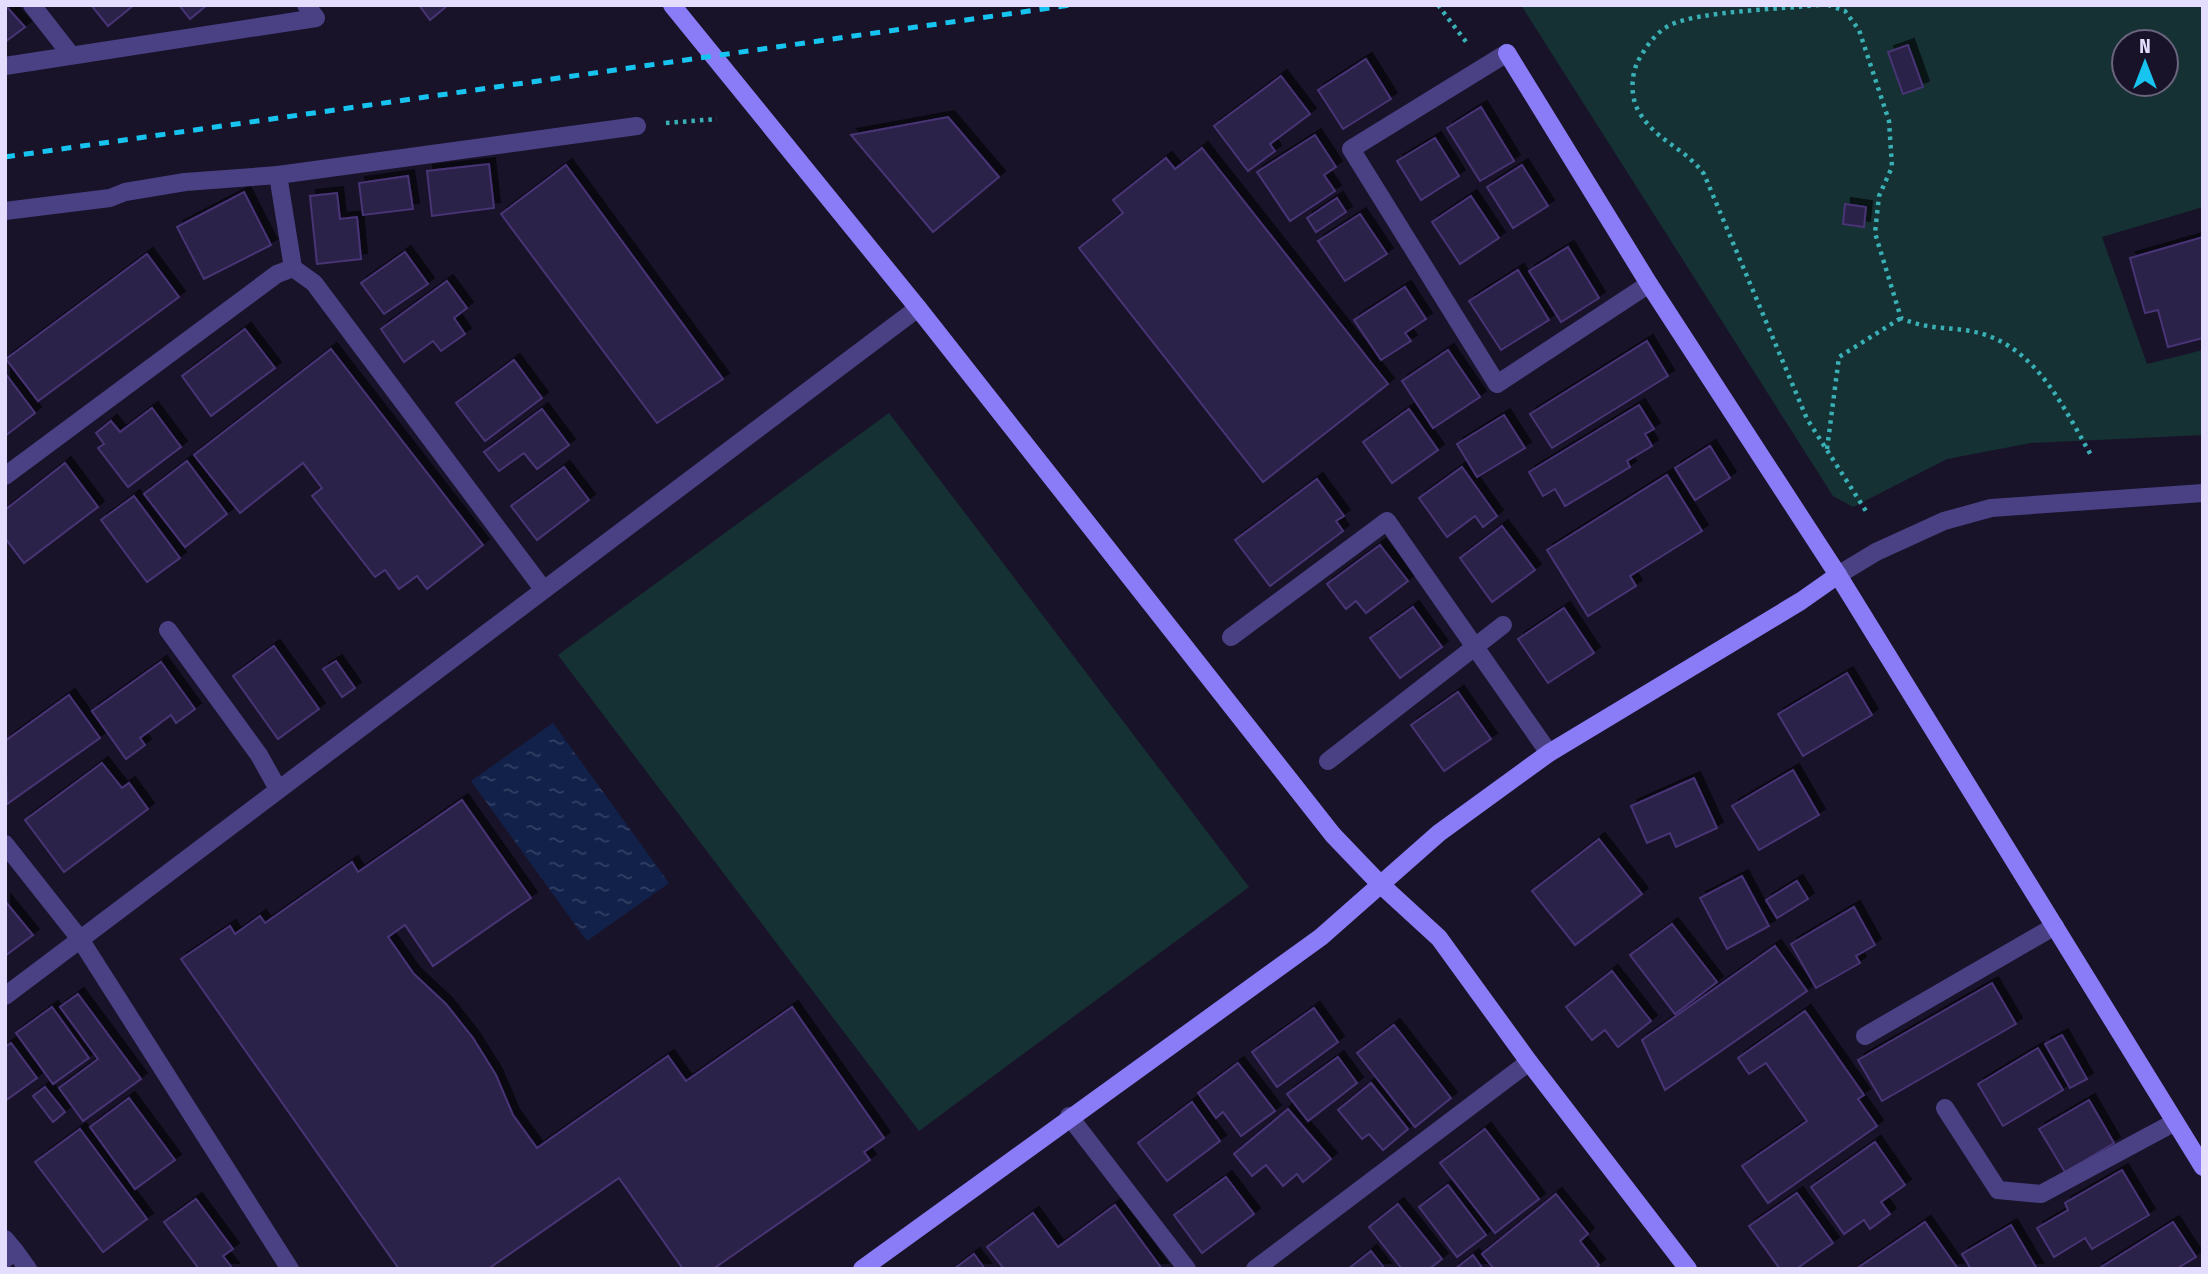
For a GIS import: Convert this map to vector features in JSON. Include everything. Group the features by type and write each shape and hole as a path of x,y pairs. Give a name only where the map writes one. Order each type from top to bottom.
{"street":[{"path":"32,5 71,55"},
{"path":"5,66 316,18 306,5"},
{"path":"672,5 918,309 1333,835 1379,883 1439,938 1679,1266"},
{"path":"1650,284 1497,384 1350,149 1507,53 1650,284 1838,575 2203,1167"},
{"path":"5,211 110,198 125,192 185,182 278,175 637,126"},
{"path":"278,175 293,268 314,284 543,589"},
{"path":"5,476 277,274 293,268"},
{"path":"5,996 918,309"},
{"path":"862,1269 1069,1116 1321,937 1379,883 1439,833 1549,753 1801,601 1876,552 1944,522 1991,508 2203,493"},
{"path":"1231,637 1387,522 1549,753"},
{"path":"1328,761 1503,625"},
{"path":"167,630 259,755 278,789"},
{"path":"5,844 80,939 290,1269"},
{"path":"1865,1036 2055,926"},
{"path":"1255,1269 1529,1062"},
{"path":"1945,1108 1998,1190 2041,1194 2175,1122"},
{"path":"1069,1116 1187,1269"},
{"path":"9,1250 28,1269"}],"path":[{"path":"1438,5 1484,66"},
{"path":"1819,5 1697,18 1669,26 1645,47 1631,74 1637,109 1658,137 1691,156 1704,174 1807,419 1866,511"},
{"path":"1828,5 1845,11 1859,30 1889,121 1892,167 1879,196 1875,233 1901,318 1920,327 1987,335 2025,359 2054,390 2091,455"},
{"path":"637,126 717,119"},
{"path":"1827,450 1839,357 1901,318"}],"green space":[{"path":"1521,5 2203,5 2203,207 2102,237 2147,364 2203,350 2203,435 2031,443 1947,459 1853,507 1833,496"},
{"path":"889,413 1249,887 919,1131 558,655"}],"water":[{"path":"553,723 669,883 587,941 471,781"}],"building":[{"path":"5,5 25,27 5,42"},
{"path":"91,5 134,5 108,26"},
{"path":"179,5 207,5 190,19"},
{"path":"419,5 448,5 430,20"},
{"path":"1908,45 1923,87 1903,94 1888,52"},
{"path":"1366,59 1391,99 1343,129 1318,90"},
{"path":"1281,76 1310,114 1270,144 1275,151 1248,171 1214,126"},
{"path":"1481,107 1514,161 1480,181 1447,128"},
{"path":"948,117 999,177 933,232 851,135"},
{"path":"1315,135 1336,167 1324,175 1335,191 1290,221 1257,172"},
{"path":"1435,138 1459,176 1421,200 1397,161"},
{"path":"1202,148 1388,384 1263,482 1079,248 1123,213 1113,200 1166,158 1175,169"},
{"path":"489,164 494,208 432,216 427,171"},
{"path":"566,165 723,379 657,423 501,214"},
{"path":"1522,165 1548,206 1513,228 1487,187"},
{"path":"408,176 413,209 363,215 359,183"},
{"path":"244,192 271,245 204,279 177,227"},
{"path":"337,193 340,219 357,217 361,259 317,264 310,196"},
{"path":"1471,196 1499,238 1460,264 1432,222"},
{"path":"1337,198 1346,212 1316,232 1307,218"},
{"path":"1845,204 1866,207 1864,227 1843,224"},
{"path":"1360,214 1387,254 1345,281 1318,241"},
{"path":"2203,237 2203,338 2168,347 2158,310 2145,313 2130,258"},
{"path":"1568,247 1599,298 1561,322 1529,271"},
{"path":"405,252 428,284 384,314 361,283"},
{"path":"147,254 179,297 38,401 6,359"},
{"path":"1518,270 1549,320 1501,350 1469,301"},
{"path":"447,281 467,308 454,318 465,334 441,351 433,341 404,362 381,329"},
{"path":"1405,287 1426,319 1405,333 1411,341 1381,360 1354,320"},
{"path":"245,329 275,368 211,416 182,376"},
{"path":"1647,341 1668,376 1552,448 1530,414"},
{"path":"331,349 483,545 427,589 417,576 399,589 385,570 375,577 312,496 322,488 303,463 240,513 194,455"},
{"path":"1448,350 1480,397 1433,428 1402,381"},
{"path":"514,360 542,398 485,441 456,403"},
{"path":"5,373 35,413 5,436"},
{"path":"1639,405 1654,429 1645,434 1652,446 1627,461 1630,467 1565,506 1555,489 1543,496 1529,472"},
{"path":"152,408 181,447 128,487 98,448 104,444 96,433 111,421 120,432"},
{"path":"542,409 569,445 537,469 524,453 499,471 484,452"},
{"path":"1409,409 1438,450 1392,483 1363,442"},
{"path":"1504,415 1525,448 1477,477 1457,444"},
{"path":"1710,446 1730,478 1695,500 1675,468"},
{"path":"187,461 227,514 185,547 144,494"},
{"path":"65,463 98,507 24,563 5,538 5,510"},
{"path":"564,467 589,500 537,540 511,506"},
{"path":"1462,467 1497,516 1483,527 1475,516 1447,537 1419,498"},
{"path":"1667,475 1702,531 1630,576 1636,586 1588,616 1547,550"},
{"path":"1317,479 1344,516 1336,521 1343,531 1270,586 1235,540"},
{"path":"134,496 180,558 147,582 101,520"},
{"path":"1502,526 1535,570 1492,602 1460,558"},
{"path":"1380,545 1408,581 1366,613 1356,601 1346,609 1327,584"},
{"path":"1413,607 1442,647 1400,678 1370,638"},
{"path":"1564,608 1594,653 1548,683 1518,639"},
{"path":"274,646 319,709 278,739 233,676"},
{"path":"336,661 355,688 342,697 323,669"},
{"path":"161,662 195,709 176,723 171,715 140,738 145,745 126,759 92,711"},
{"path":"1847,673 1872,715 1803,756 1778,714"},
{"path":"1458,692 1491,739 1444,771 1411,725"},
{"path":"69,695 100,738 7,804 5,741"},
{"path":"102,763 122,788 129,783 148,809 64,872 25,820"},
{"path":"1793,770 1819,815 1759,850 1732,806"},
{"path":"1694,778 1717,828 1676,847 1670,833 1647,843 1631,806"},
{"path":"462,800 531,898 433,966 405,925 388,937 414,974 446,1004 473,1038 496,1075 513,1115 537,1148 668,1056 686,1081 792,1007 884,1138 864,1152 870,1160 713,1269 683,1269 619,1178 488,1269 399,1269 181,959 230,926 235,934 260,916 265,923 352,862 358,872"},
{"path":"1599,839 1642,894 1575,945 1532,891"},
{"path":"1742,876 1769,926 1727,949 1700,898"},
{"path":"1797,881 1808,899 1777,918 1766,900"},
{"path":"5,901 33,935 5,956"},
{"path":"1854,907 1875,945 1856,956 1860,963 1816,988 1791,944"},
{"path":"1672,924 1717,982 1675,1014 1630,955"},
{"path":"1775,946 1807,991 1665,1090 1642,1040"},
{"path":"1612,971 1651,1021 1618,1047 1605,1030 1592,1040 1566,1007"},
{"path":"1992,983 2016,1024 1882,1101 1858,1060"},
{"path":"78,994 141,1079 83,1121 59,1088 98,1059 60,1007"},
{"path":"52,1007 89,1058 53,1084 16,1033"},
{"path":"1314,1008 1338,1042 1277,1087 1252,1052"},
{"path":"1805,1011 1864,1095 1858,1099 1877,1126 1768,1203 1742,1166 1807,1121 1766,1063 1749,1074 1738,1058"},
{"path":"1394,1025 1451,1098 1415,1127 1357,1053"},
{"path":"2062,1035 2087,1079 2070,1088 2045,1044"},
{"path":"11,1043 37,1078 5,1101 5,1047"},
{"path":"2038,1048 2063,1090 2003,1126 1978,1084"},
{"path":"1338,1057 1357,1083 1308,1121 1287,1094"},
{"path":"1238,1063 1275,1111 1241,1136 1223,1112 1216,1118 1198,1093"},
{"path":"1371,1083 1408,1129 1383,1150 1369,1134 1362,1139 1338,1110"},
{"path":"45,1087 65,1112 53,1122 33,1096"},
{"path":"129,1098 175,1160 135,1189 90,1127"},
{"path":"2089,1100 2114,1143 2065,1172 2039,1129"},
{"path":"1192,1102 1220,1141 1167,1181 1138,1143"},
{"path":"1288,1109 1331,1159 1303,1182 1297,1174 1283,1186 1266,1165 1252,1176 1234,1154"},
{"path":"80,1129 147,1219 103,1252 35,1162"},
{"path":"1485,1129 1539,1199 1495,1233 1440,1163"},
{"path":"1875,1142 1905,1185 1881,1202 1890,1214 1870,1229 1864,1220 1844,1234 1811,1187"},
{"path":"2122,1170 2149,1215 2092,1249 2085,1238 2054,1257 2037,1228 2068,1210 2065,1203"},
{"path":"1226,1177 1254,1214 1202,1253 1174,1215"},
{"path":"1448,1185 1486,1235 1457,1257 1419,1207"},
{"path":"1797,1193 1833,1243 1796,1269 1780,1269 1749,1226"},
{"path":"1556,1194 1588,1234 1580,1241 1599,1265 1594,1269 1494,1269 1482,1254"},
{"path":"196,1199 233,1249 223,1256 233,1269 199,1269 164,1222"},
{"path":"1398,1204 1442,1259 1429,1269 1402,1269 1369,1227"},
{"path":"1115,1205 1162,1269 1004,1269 987,1247 1033,1213 1058,1247"},
{"path":"1925,1222 1958,1269 1856,1269"},
{"path":"2173,1222 2196,1257 2176,1269 2098,1269"},
{"path":"2011,1225 2037,1269 1971,1269 1962,1254"},
{"path":"1371,1251 1385,1269 1348,1269"},
{"path":"974,1254 985,1269 954,1269"},
{"path":"1473,1255 1483,1269 1455,1269"}],"railway":[{"path":"5,157 1071,5"}]}
